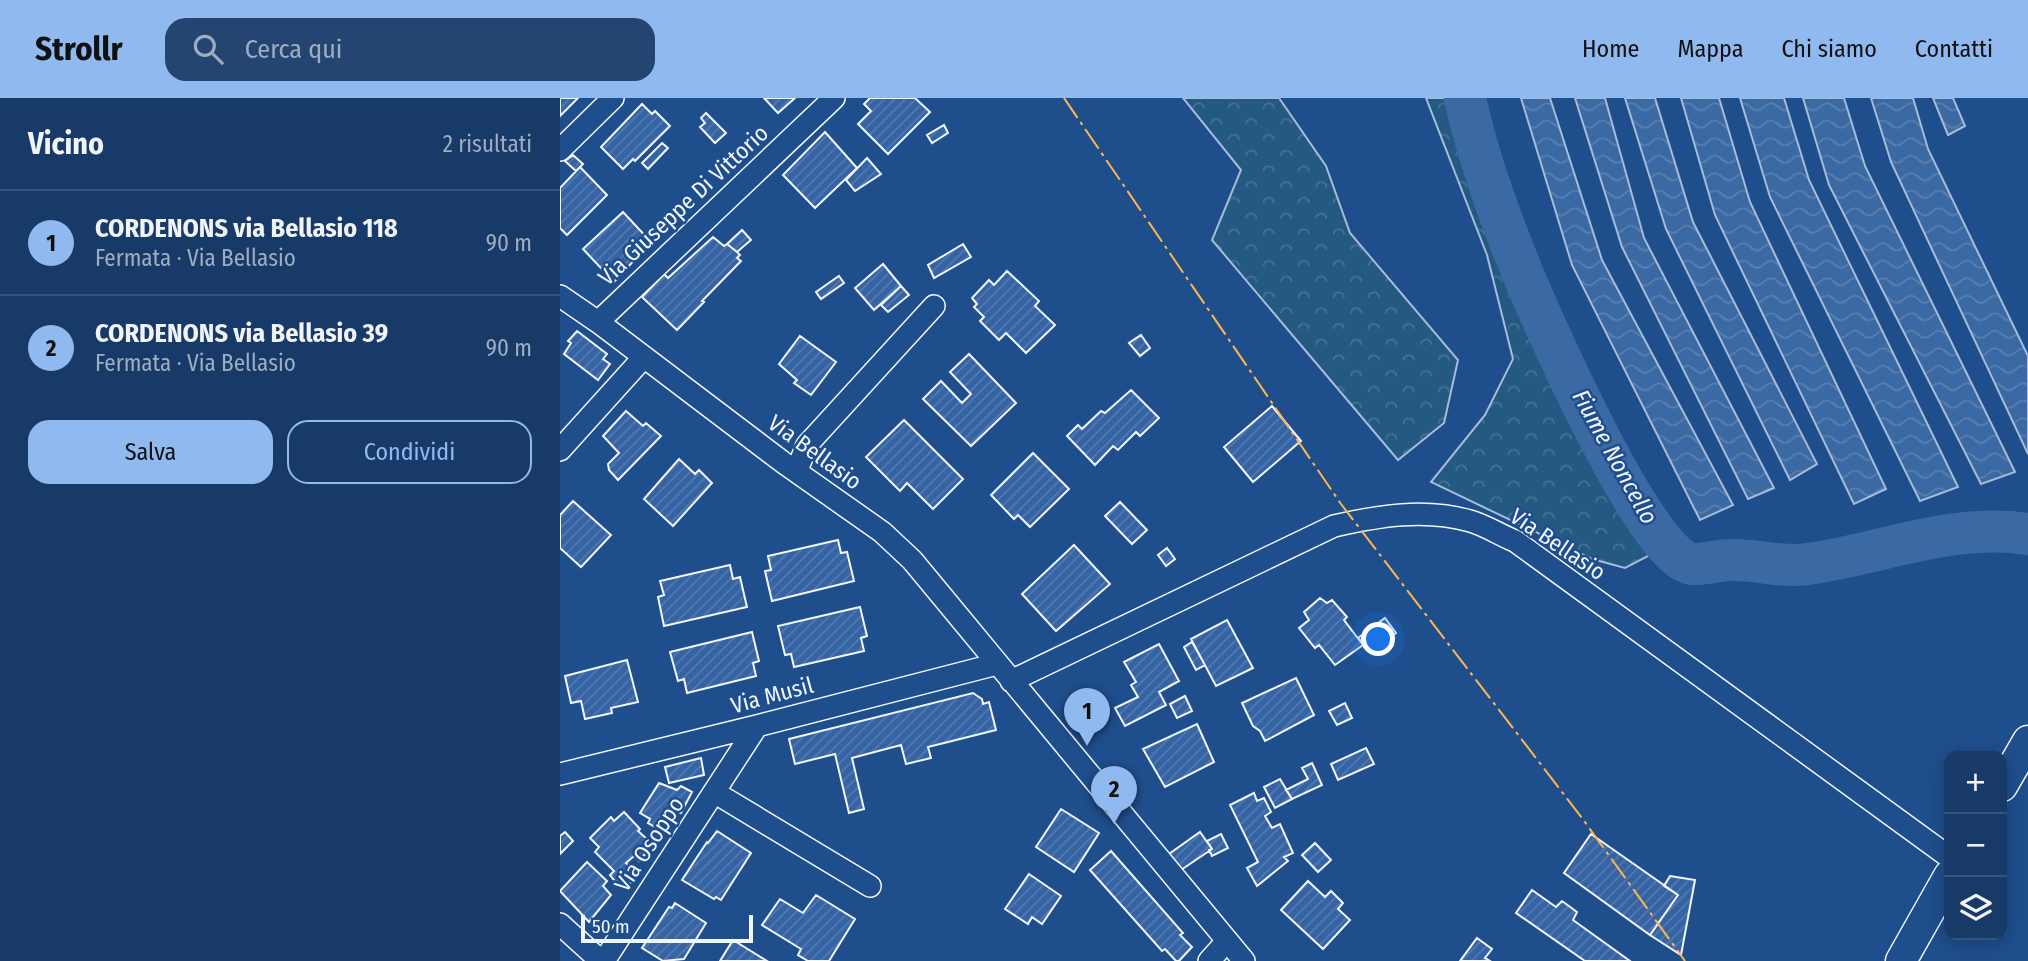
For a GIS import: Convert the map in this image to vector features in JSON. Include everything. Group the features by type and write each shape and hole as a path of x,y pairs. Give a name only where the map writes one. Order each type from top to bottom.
{"street":[{"path":"560,150 613,98"},
{"name":"Via Giuseppe Di Vittorio","path":"598,321 834,98"},
{"name":"Via Bellasio","path":"560,296 598,321 643,358 881,532 912,560 1244,961"},
{"path":"797,470 807,444 934,306"},
{"path":"560,450 643,358"},
{"name":"Via Bellasio","path":"1011,681 1334,526 1389,514 1430,515 1470,521 1515,541 1944,853"},
{"name":"Via Musil","path":"560,774 997,664"},
{"name":"Via Osoppo","path":"604,961 757,726"},
{"path":"2007,777 2028,741"},
{"name":"Via Osoppo","path":"714,792 870,886"},
{"path":"1902,961 1948,877"},
{"path":"560,924 604,961"},
{"path":"1209,961 1227,941"}],"green space":[{"path":"1183,98 1279,98 1326,166 1350,233 1458,360 1444,423 1398,460 1212,240 1241,170"},
{"path":"1426,98 1465,98 1486,175 1538,310 1586,410 1634,499 1655,531 1654,553 1625,568 1592,559 1431,482 1485,415 1513,359 1487,255"}],"water":[{"path":"1521,98 1550,98 1602,260 1733,505 1700,520 1572,265"},
{"path":"1575,98 1605,98 1644,238 1774,488 1748,499 1622,247"},
{"path":"1625,98 1655,98 1693,222 1817,464 1790,480 1666,229"},
{"path":"1681,98 1719,98 1750,202 1886,489 1854,504 1715,215"},
{"path":"1740,98 1784,98 1809,180 1958,487 1920,501 1770,197"},
{"path":"1803,98 1844,98 1865,166 2015,472 1981,484 1829,185"},
{"path":"1871,98 1913,98 1928,149 2028,356 2028,454 1891,162"},
{"path":"1933,98 1953,98 1965,126 1948,135"}],"building":[{"path":"560,98 578,98 560,116"},
{"path":"764,98 795,98 778,113"},
{"path":"870,98 915,98 930,112 888,154 858,124 871,111 864,104"},
{"path":"642,104 652,114 655,111 670,126 635,161 633,159 623,169 601,147"},
{"path":"706,113 726,133 715,143 700,127 705,123 701,118"},
{"path":"944,125 948,133 932,143 927,135"},
{"path":"825,132 857,168 815,208 783,175"},
{"path":"662,143 668,148 648,169 642,163"},
{"path":"573,155 583,164 576,171 565,161"},
{"path":"867,158 881,174 855,191 846,180"},
{"path":"580,167 607,195 567,235 560,228 560,188"},
{"path":"623,212 651,242 614,282 583,249"},
{"path":"742,230 751,240 737,252 727,244"},
{"path":"713,237 737,252 740,255 737,258 741,261 677,330 642,297 664,274 668,278"},
{"path":"963,244 971,257 934,278 928,265"},
{"path":"883,264 901,286 874,310 855,288"},
{"path":"1007,271 1039,301 1035,306 1055,325 1026,353 1006,333 999,340 980,321 984,317 974,307 977,304 972,298 989,280 994,285"},
{"path":"839,276 844,283 821,299 816,292"},
{"path":"901,286 909,295 888,312 881,305"},
{"path":"577,331 607,354 603,359 610,364 598,380 564,354 571,343 568,341"},
{"path":"1141,335 1150,348 1140,356 1129,343"},
{"path":"800,336 836,362 811,395 794,383 797,380 779,364"},
{"path":"969,354 1016,403 971,446 923,399 941,381 962,403 971,394 950,372"},
{"path":"1131,390 1159,418 1140,436 1136,432 1118,450 1113,446 1095,465 1067,436 1078,425 1082,429 1101,411 1105,413"},
{"path":"1272,406 1301,441 1253,482 1224,447"},
{"path":"626,411 643,426 646,423 661,436 618,480 609,470 608,464 619,453 603,436"},
{"path":"904,420 963,479 933,509 907,483 900,491 866,457"},
{"path":"1033,453 1069,489 1030,527 1018,515 1014,519 991,495"},
{"path":"679,459 695,474 699,470 712,483 673,526 644,499"},
{"path":"573,501 611,535 581,567 560,548 560,515"},
{"path":"1120,502 1147,530 1132,544 1105,516"},
{"path":"838,540 841,553 847,552 854,581 772,601 765,571 771,570 768,556"},
{"path":"1074,545 1110,584 1056,631 1022,594"},
{"path":"1167,548 1175,559 1166,566 1158,555"},
{"path":"730,565 733,579 740,577 747,607 664,626 658,597 664,595 660,581"},
{"path":"1320,598 1327,603 1332,600 1347,617 1344,620 1363,645 1335,665 1319,645 1315,648 1299,628 1309,620 1304,612"},
{"path":"860,607 867,636 861,638 864,651 794,667 791,654 785,655 778,626"},
{"path":"1385,618 1396,633 1371,652 1358,638"},
{"path":"1227,620 1253,668 1216,686 1191,639"},
{"path":"752,632 759,661 753,663 756,676 687,693 684,679 678,681 670,652"},
{"path":"1192,642 1205,665 1196,670 1184,647"},
{"path":"1159,644 1179,681 1159,692 1166,705 1125,726 1115,708 1138,697 1131,685 1136,682 1124,662"},
{"path":"627,660 638,702 611,708 612,713 585,719 581,701 571,703 565,676"},
{"path":"1296,678 1314,715 1265,741 1260,731 1253,726 1242,703"},
{"path":"973,693 982,699 983,704 989,702 996,730 928,747 931,758 906,764 901,745 852,758 864,809 849,813 835,754 795,764 789,739"},
{"path":"1185,696 1192,711 1177,718 1170,704"},
{"path":"1345,703 1352,718 1337,725 1329,711"},
{"path":"1197,724 1214,762 1165,787 1143,749"},
{"path":"1366,748 1374,764 1338,780 1331,764"},
{"path":"701,758 704,775 669,783 665,767"},
{"path":"1312,763 1322,785 1292,799 1286,790 1308,779 1302,768"},
{"path":"1280,779 1292,799 1275,808 1264,787"},
{"path":"659,783 677,790 681,786 692,792 681,813 674,810 662,831 648,823 650,819 640,813"},
{"path":"1254,793 1257,801 1264,798 1271,812 1265,816 1272,828 1280,824 1293,853 1284,857 1288,861 1257,886 1247,868 1258,862 1230,805"},
{"path":"1061,809 1099,833 1074,872 1036,847"},
{"path":"624,812 648,840 644,845 649,850 639,861 634,856 626,863 638,874 625,889 610,875 614,871 595,852 599,847 590,838 611,817 614,821"},
{"path":"717,831 751,853 721,900 716,897 714,899 682,880"},
{"path":"565,832 573,841 560,854 560,836"},
{"path":"1200,832 1212,849 1181,870 1169,854"},
{"path":"1221,834 1228,848 1212,856 1209,850 1212,849 1207,841"},
{"path":"1591,834 1678,895 1650,935 1564,873"},
{"path":"1315,843 1331,860 1318,872 1302,855"},
{"path":"1111,851 1183,933 1180,935 1192,947 1179,961 1165,949 1162,951 1090,870"},
{"path":"587,862 607,881 603,886 611,895 589,922 560,891"},
{"path":"1029,874 1061,896 1042,924 1032,917 1028,924 1005,909"},
{"path":"1670,876 1695,880 1681,955 1650,935 1678,895 1664,886"},
{"path":"1308,881 1325,897 1331,891 1343,903 1338,909 1350,920 1323,949 1281,910"},
{"path":"1532,890 1556,907 1562,901 1577,912 1573,920 1630,961 1585,961 1516,913"},
{"path":"816,895 855,919 829,961 808,961 798,955 801,949 762,925 780,899 803,913"},
{"path":"675,903 706,923 684,959 663,961 642,948 669,907 672,908"},
{"path":"1477,938 1492,949 1485,958 1490,961 1460,961"},
{"path":"733,940 767,961 720,961"}],"waterway":[{"name":"Fiume Noncello","path":"1465,98 1494,200 1546,327 1621,478 1648,521 1672,551 1692,564 1743,560 1799,565 1973,532 2028,534"}],"power":[{"path":"1064,98 1341,504 1582,818 1685,961"}],"place":[{"name":"CORDENONS via Bellasio 118","path":"1087,746"},
{"name":"CORDENONS via Bellasio 39","path":"1114,824"}]}
